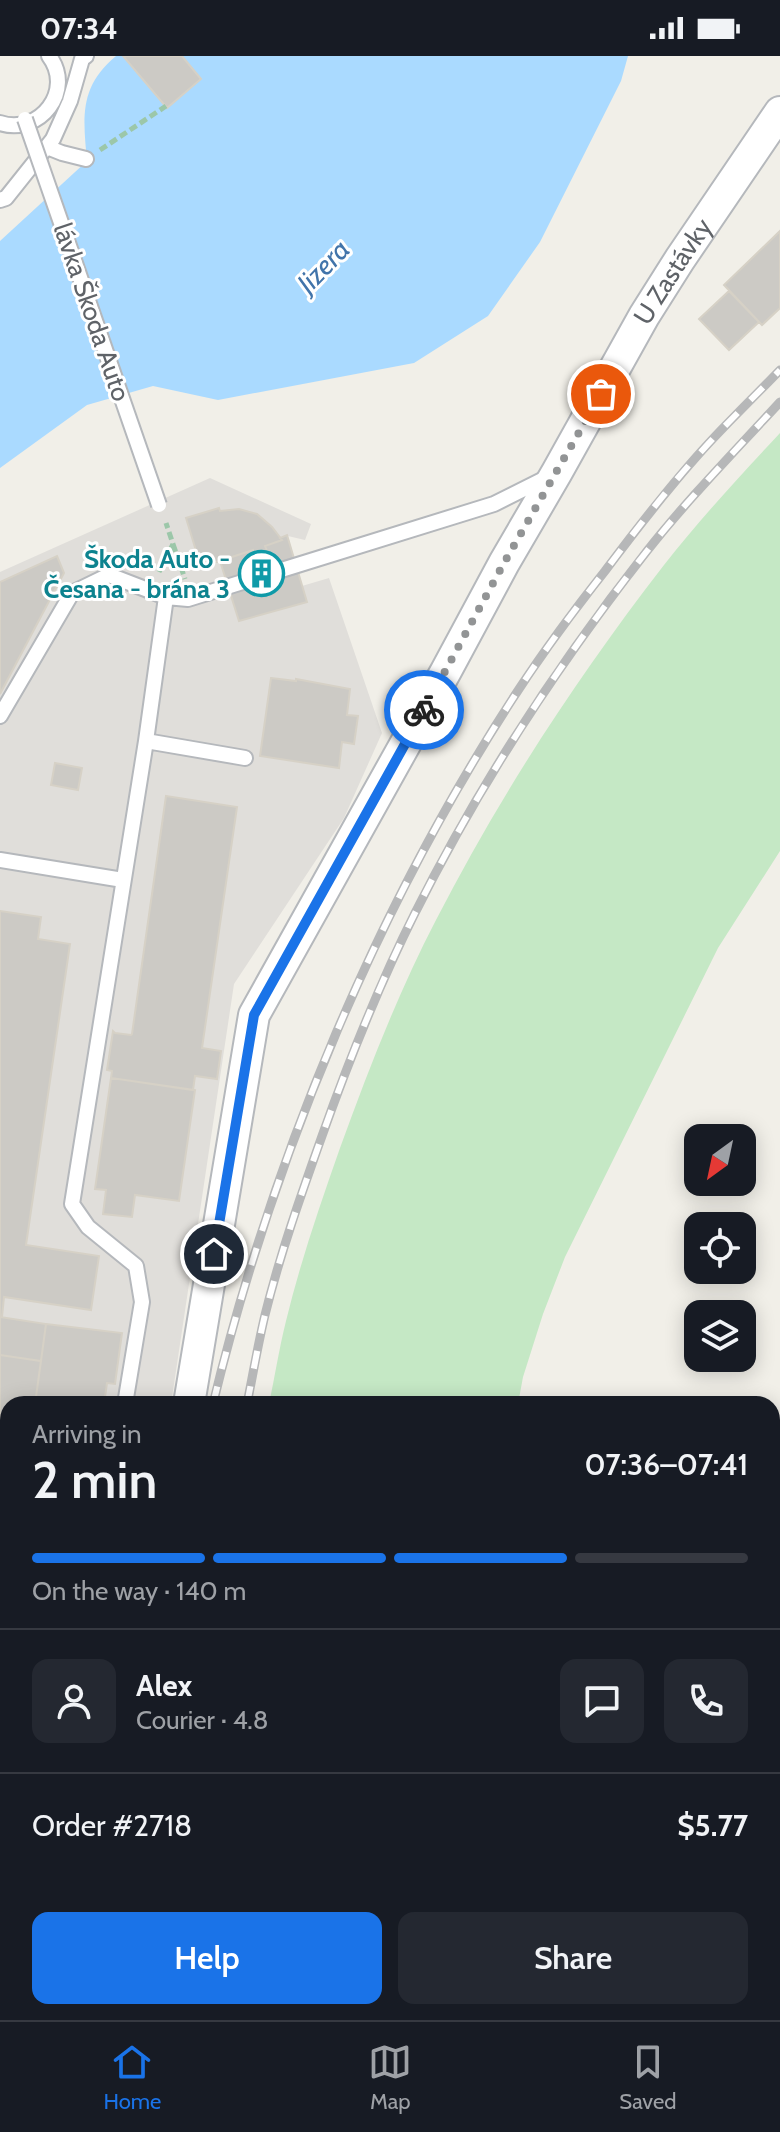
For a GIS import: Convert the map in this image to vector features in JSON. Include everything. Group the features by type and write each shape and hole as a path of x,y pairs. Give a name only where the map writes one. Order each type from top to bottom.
{"street":[{"name":"U Zastávky","path":"190,1396 254,1015 644,316 780,112"}],"lane":[{"path":"0,120 25,119 44,107 53,87 53,77 45,56"},
{"path":"0,120 19,125 33,122 54,102 58,74 45,56"},
{"path":"0,200 6,198 53,139 70,101 82,59 86,56"},
{"name":"lávka Škoda Auto","path":"25,119 159,505"},
{"path":"47,147 86,159"},
{"path":"0,716 72,593 109,575 166,597 188,599 494,504 557,472"},
{"path":"126,1396 142,1302 136,1266 88,1227 72,1204 166,597"},
{"path":"146,741 245,758"},
{"path":"0,860 123,880"}],"path":[{"path":"86,159 166,106"},
{"path":"159,505 185,580"},
{"path":"150,591 173,544"}],"shaded area":[{"path":"210,478 311,524 305,540 288,536 302,586 329,578 382,733 344,818 234,984 172,1396 0,1396 0,572"}],"green space":[{"path":"780,433 780,851 718,948 565,1257 543,1314 519,1396 271,1396 292,1299 333,1169 384,1032 436,920 487,827 542,737 632,607 720,498"}],"water":[{"name":"Jizera","path":"116,56 123,56 167,108 201,79 182,56 628,56 621,81 540,242 488,316 414,363 218,400 153,386 87,405 0,468 0,241 87,161 86,104 95,79"}],"building":[{"path":"123,56 182,56 201,79 167,108"},
{"path":"780,231 780,308 762,325 724,285"},
{"path":"729,291 759,322 729,350 699,319"},
{"path":"219,508 220,511 239,509 257,514 282,540 265,546 267,551 254,555 253,550 201,567 186,518"},
{"name":"Škoda Auto - Česana - brána 3","path":"287,535 307,602 239,621 220,561 253,550 254,555 267,551 265,546"},
{"path":"57,556 64,573 0,694 0,582"},
{"path":"271,678 296,679 350,689 347,715 358,716 354,744 342,742 339,768 260,756"},
{"path":"55,763 82,768 78,790 51,785"},
{"path":"166,796 237,807 202,1048 221,1051 217,1079 195,1076 193,1090 111,1078 112,1071 107,1070 113,1031 132,1034"},
{"path":"0,911 41,917 38,939 70,944 26,1245 99,1256 91,1310 4,1297 0,1317"},
{"path":"111,1078 195,1090 179,1201 135,1195 132,1217 103,1214 106,1190 95,1189"},
{"path":"0,1317 46,1324 41,1361 0,1355"},
{"path":"46,1324 122,1333 115,1384 107,1383 105,1396 36,1396"},
{"path":"0,1355 41,1361 36,1396 0,1396"}],"railway":[{"path":"215,1396 266,1218 299,1125 376,943 421,856 468,771 561,629 681,475 780,370"},
{"path":"249,1396 271,1292 322,1136 377,995 440,865 522,726 614,593 712,475 780,402"}],"way so far":[{"path":"424,710 601,394"}],"place":[{"name":"Škoda Auto - Česana - brána 3","path":"261,574"}],"route":[{"path":"214,1254 254,1015 424,710"}]}
